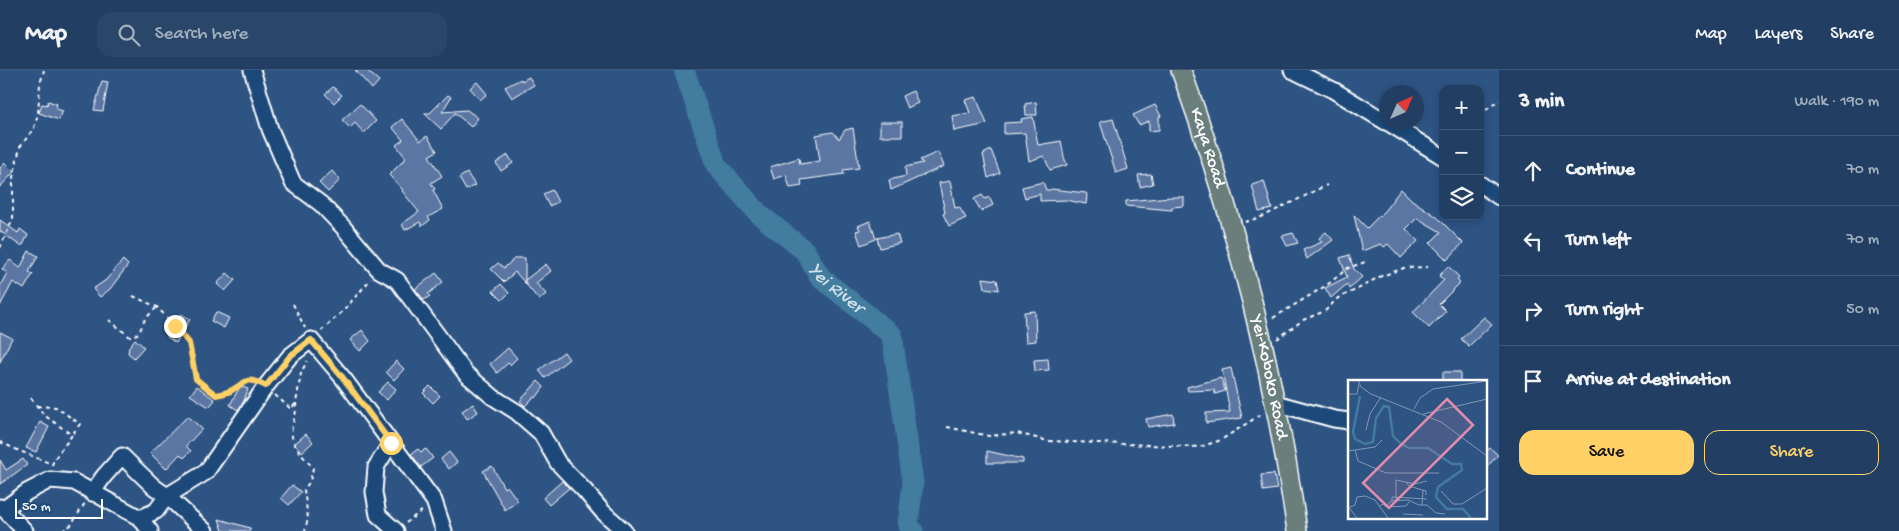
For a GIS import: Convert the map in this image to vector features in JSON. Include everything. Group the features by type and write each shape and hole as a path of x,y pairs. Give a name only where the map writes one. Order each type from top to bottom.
{"main road":[{"name":"Kaya Road","path":"1181,70 1233,226"},
{"name":"Yei-Koboko Road","path":"1233,226 1279,422 1297,531"}],"street":[{"path":"252,70 270,129 293,183 321,204 379,270 397,280 466,374 493,397 517,412 541,433 558,464 602,511 624,531"},
{"path":"1292,70 1333,90 1379,117"},
{"path":"1400,130 1439,154"},
{"path":"1484,187 1499,197"},
{"path":"140,518 156,511 167,496 206,472 266,386 290,356 311,340 343,378 434,501 444,531"},
{"path":"1275,403 1334,419 1348,421"},
{"path":"391,443 376,467 374,492 378,515 399,528"},
{"path":"92,493 122,456 154,488 167,496 205,531"},
{"path":"24,531 2,508 50,480 74,482 140,518 150,531"},
{"path":"155,531 156,511"}],"path":[{"path":"0,248 13,219 13,178 20,148 34,128 38,114 40,84 44,70"},
{"path":"1484,112 1499,100"},
{"path":"1233,226 1264,216 1327,185"},
{"path":"1258,328 1326,285 1348,268 1368,261"},
{"path":"1263,350 1303,320 1325,311 1338,298 1379,277 1404,268 1428,267"},
{"path":"293,304 311,340 343,311 379,270"},
{"path":"133,296 157,307 189,343 196,379 216,395 231,391 243,382 254,380 266,386 291,409 296,403"},
{"path":"109,320 130,337 139,333 145,319 157,307"},
{"path":"305,531 308,518 304,490 310,481 313,468 295,448 291,437 292,426 297,412 296,403 301,373 309,357"},
{"path":"31,398 44,415 72,435"},
{"path":"36,406 56,407 80,424 52,464 50,480"},
{"path":"947,427 989,436 1017,433 1048,441 1200,447 1220,440 1260,415 1279,422"},
{"path":"0,442 19,452 52,464"},
{"path":"62,531 71,525 92,493"},
{"path":"399,528 434,501"}],"building":[{"path":"355,70 366,70 379,81 372,89"},
{"path":"529,77 534,85 512,98 505,87"},
{"path":"102,81 108,82 103,111 94,110"},
{"path":"477,82 487,94 480,100 470,88"},
{"path":"333,87 342,95 334,103 325,94"},
{"path":"913,91 918,103 907,108 902,96"},
{"path":"448,95 451,97 442,112 467,110 478,118 471,127 455,113 441,129 424,113 430,113"},
{"path":"976,97 987,124 954,131 952,116 970,113 965,100"},
{"path":"48,101 57,104 56,109 63,111 59,120 39,113 42,104 47,105"},
{"path":"1036,102 1037,115 1026,115 1025,104"},
{"path":"360,104 376,121 364,133 355,123 350,128 342,120"},
{"path":"1155,105 1161,116 1159,117 1159,130 1149,131 1149,121 1139,125 1133,115"},
{"path":"1033,117 1038,145 1061,141 1067,165 1050,170 1044,156 1029,161 1025,133 1004,134 1004,123 1022,122 1021,119"},
{"path":"402,119 420,141 427,136 437,151 429,156 442,176 431,183 443,209 428,217 430,220 422,226 420,222 405,230 402,224 419,212 389,175 406,158 396,145 403,140 392,127"},
{"path":"1113,119 1128,169 1116,173 1100,122"},
{"path":"880,122 902,122 902,136 880,136"},
{"path":"853,128 859,168 843,170 844,174 801,180 802,186 790,188 786,175 774,179 770,167 799,158 800,164 820,161 816,135 833,132 839,139 845,130"},
{"path":"991,150 1000,173 988,178 983,154"},
{"path":"938,152 944,166 891,190 889,180 906,176 905,167 923,163 920,160"},
{"path":"508,155 513,163 501,171 496,163"},
{"path":"5,163 14,172 0,187 0,168"},
{"path":"332,171 340,180 328,192 319,183"},
{"path":"467,173 475,185 466,190 459,178"},
{"path":"1151,174 1153,184 1140,187 1138,175"},
{"path":"950,181 955,208 959,207 966,218 949,226 943,214 945,213 939,183"},
{"path":"1264,181 1272,209 1259,212 1252,185"},
{"path":"1043,182 1046,190 1086,193 1086,204 1066,200 1040,201 1040,194 1025,198 1022,187"},
{"path":"1401,189 1412,200 1437,217 1463,243 1447,260 1430,243 1441,232 1417,218 1406,229 1418,241 1401,258 1388,244 1384,247 1381,244 1362,251 1354,215 1367,228 1385,210"},
{"path":"552,190 558,202 549,206 543,194"},
{"path":"982,195 985,199 989,197 993,205 981,211 974,199"},
{"path":"1184,197 1184,206 1172,207 1172,210 1126,206 1126,201"},
{"path":"0,220 18,233 20,229 28,235 23,245 19,245 0,231"},
{"path":"870,221 876,239 861,245 856,231 860,230 858,226"},
{"path":"1326,232 1333,240 1307,259 1303,250 1322,242 1319,238"},
{"path":"1293,233 1298,243 1287,246 1282,236"},
{"path":"897,234 900,243 880,248 877,238"},
{"path":"29,251 38,256 29,272 33,274 24,289 13,282 0,306 0,286 7,273 2,269 10,260 20,268"},
{"path":"1349,255 1354,269 1362,277 1349,289 1347,284 1331,298 1325,288 1347,277 1340,258"},
{"path":"515,258 525,258 525,283 515,272 504,282 491,269 498,263 504,268"},
{"path":"123,260 128,265 110,289 100,297 93,289 106,280"},
{"path":"546,264 551,271 536,283 546,294 539,300 525,283 525,280"},
{"path":"1448,266 1459,277 1457,280 1460,283 1439,304 1446,311 1429,328 1413,312 1444,280 1439,276"},
{"path":"227,273 235,280 225,291 217,284"},
{"path":"436,273 443,282 428,294 430,296 424,300 415,289"},
{"path":"983,278 997,280 999,290 985,288"},
{"path":"501,284 509,293 502,300 493,291"},
{"path":"1035,311 1036,341 1026,342 1024,312"},
{"path":"216,312 229,318 224,328 211,321"},
{"path":"181,314 190,319 176,343 167,337"},
{"path":"1484,317 1492,324 1469,346 1461,339"},
{"path":"362,330 370,341 360,351 350,340"},
{"path":"0,332 12,338 0,362"},
{"path":"135,339 144,347 134,358 128,353 129,347"},
{"path":"508,348 517,358 497,373 490,364"},
{"path":"564,352 569,359 545,378 539,370"},
{"path":"1048,359 1049,370 1035,371 1034,360"},
{"path":"396,361 404,369 394,380 386,372"},
{"path":"1231,368 1242,418 1206,423 1206,413 1230,412 1222,370"},
{"path":"1443,372 1460,372 1460,380 1443,380"},
{"path":"1221,378 1225,391 1215,394 1214,390 1188,391 1187,387"},
{"path":"538,381 544,387 536,398 534,397 525,406 520,401"},
{"path":"388,382 396,389 387,400 378,392"},
{"path":"197,386 215,400 209,407 190,395"},
{"path":"240,386 248,389 244,401 238,410 230,405"},
{"path":"430,386 440,396 433,403 423,393"},
{"path":"473,404 478,412 467,419 462,411"},
{"path":"1173,414 1174,423 1148,427 1146,419"},
{"path":"188,416 202,429 186,446 191,451 184,458 180,454 166,469 150,453"},
{"path":"40,422 49,427 36,452 26,448"},
{"path":"306,434 313,442 302,452 294,444"},
{"path":"1490,448 1498,455 1486,468 1486,452"},
{"path":"418,449 421,452 426,449 433,458 421,467 411,454"},
{"path":"987,451 1023,459 1023,463 987,463"},
{"path":"449,452 457,462 449,469 441,459"},
{"path":"23,459 27,465 0,484 0,460 6,470"},
{"path":"492,466 504,488 507,486 518,501 505,510 483,471"},
{"path":"1274,474 1277,489 1263,491 1261,475"},
{"path":"562,481 569,488 549,505 543,498"},
{"path":"292,485 301,492 289,505 281,498"},
{"path":"219,519 250,528 250,531 223,531"}],"waterway":[{"name":"Yei River","path":"684,70 716,165 760,215 805,251 820,277 892,335 913,483 908,524 913,531"}],"route":[{"path":"175,326 189,343 196,379 216,395 231,391 243,382 254,380 266,386 290,356 311,340 343,378 391,443"}]}
